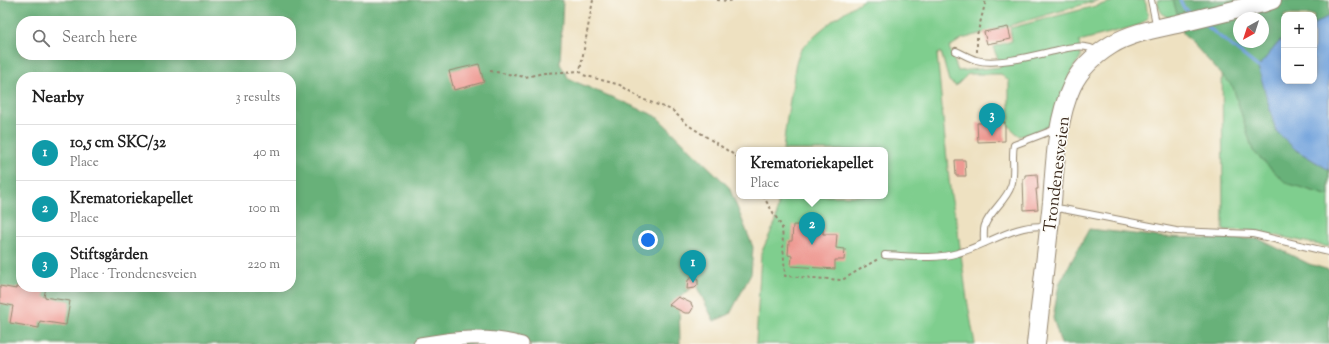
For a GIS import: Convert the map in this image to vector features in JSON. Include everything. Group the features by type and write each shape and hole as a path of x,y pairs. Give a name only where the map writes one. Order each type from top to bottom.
{"main road":[{"name":"Trondenesveien","path":"1036,344 1060,128 1065,106 1073,85 1086,66 1100,52 1124,39 1157,29 1272,0"}],"street":[{"path":"420,344 449,339 470,338 499,339 522,344"}],"lane":[{"path":"1151,0 1157,29"},
{"path":"956,51 977,61 1003,61 1068,47 1080,46 1092,47 1100,52"},
{"path":"984,243 985,224 1006,197 1012,185 1014,176 1014,145 1060,128"},
{"path":"1051,208 1063,209 1176,232 1253,234 1329,252"},
{"path":"885,255 938,257 957,254 1026,227 1035,226 1049,228"}],"path":[{"path":"580,71 593,0"},
{"path":"717,0 733,0"},
{"path":"977,61 977,36 986,0"},
{"path":"490,71 525,76 544,73 580,71"},
{"path":"580,71 583,75 620,84 642,98 672,110 688,125 736,156"},
{"path":"765,199 782,227 784,276 842,280 885,255"}],"green space":[{"path":"0,0 563,0 560,64 569,79 656,116 729,187 753,247 751,274 730,314 714,321 696,285 679,298 680,344 0,344"},
{"path":"863,0 1099,0 962,39 949,47 958,71 1001,67 993,47 1012,41 1010,28 1119,0 1144,0 1146,4 1148,18 1140,25 1079,41 1081,57 1073,68 1052,124 1028,135 1019,136 1007,124 1009,117 1009,81 1001,74 968,74 956,86 949,81 941,52 937,55 950,188 956,217 967,299 975,344 756,344 761,253 776,221 779,199 888,199 888,147 783,147 798,56 802,49 817,33 837,17"},
{"path":"1157,0 1182,0 1186,15 1170,17 1164,15 1161,12"},
{"path":"1173,0 1329,0 1329,16 1317,22 1317,12 1281,12 1281,41 1258,67 1296,150 1329,170 1329,196 1286,183 1253,151 1233,87 1183,33"},
{"path":"1329,0 1329,247 1255,231 1223,230 1222,34 1233,39 1233,48 1269,48 1269,35 1281,20 1281,84 1317,84 1317,12"},
{"path":"1089,229 1161,237 1259,239 1309,264 1329,270 1329,344 1061,344 1053,318 1059,284"}],"water":[{"path":"1329,16 1329,170 1296,150 1276,131 1258,67 1281,41 1281,84 1317,84 1317,22"}],"building":[{"path":"1008,27 1011,39 987,44 984,32"},
{"path":"479,64 484,82 454,90 449,71"},
{"path":"1005,122 1005,141 978,142 977,123"},
{"path":"955,160 965,160 966,176 956,176"},
{"path":"1037,174 1038,189 1036,189 1038,209 1024,210 1023,179 1025,179 1025,175"},
{"path":"793,225 823,226 823,234 837,234 836,248 845,249 844,260 835,260 835,269 791,266 792,256 788,255 789,241 792,241"},
{"path":"693,277 698,280 698,285 695,288 687,289 688,280"},
{"path":"0,286 16,289 16,292 45,292 44,297 70,301 66,325 40,321 39,328 10,323 13,306 0,303"},
{"path":"678,297 691,303 693,308 690,313 685,313 669,305"}],"waterway":[{"path":"1180,0 1184,8 1191,14"},
{"path":"1204,24 1258,67"}],"place":[{"name":"Stiftsgården","path":"992,136"},
{"name":"Krematoriekapellet","path":"812,245"},
{"name":"10,5 cm SKC/32","path":"693,283"}]}
